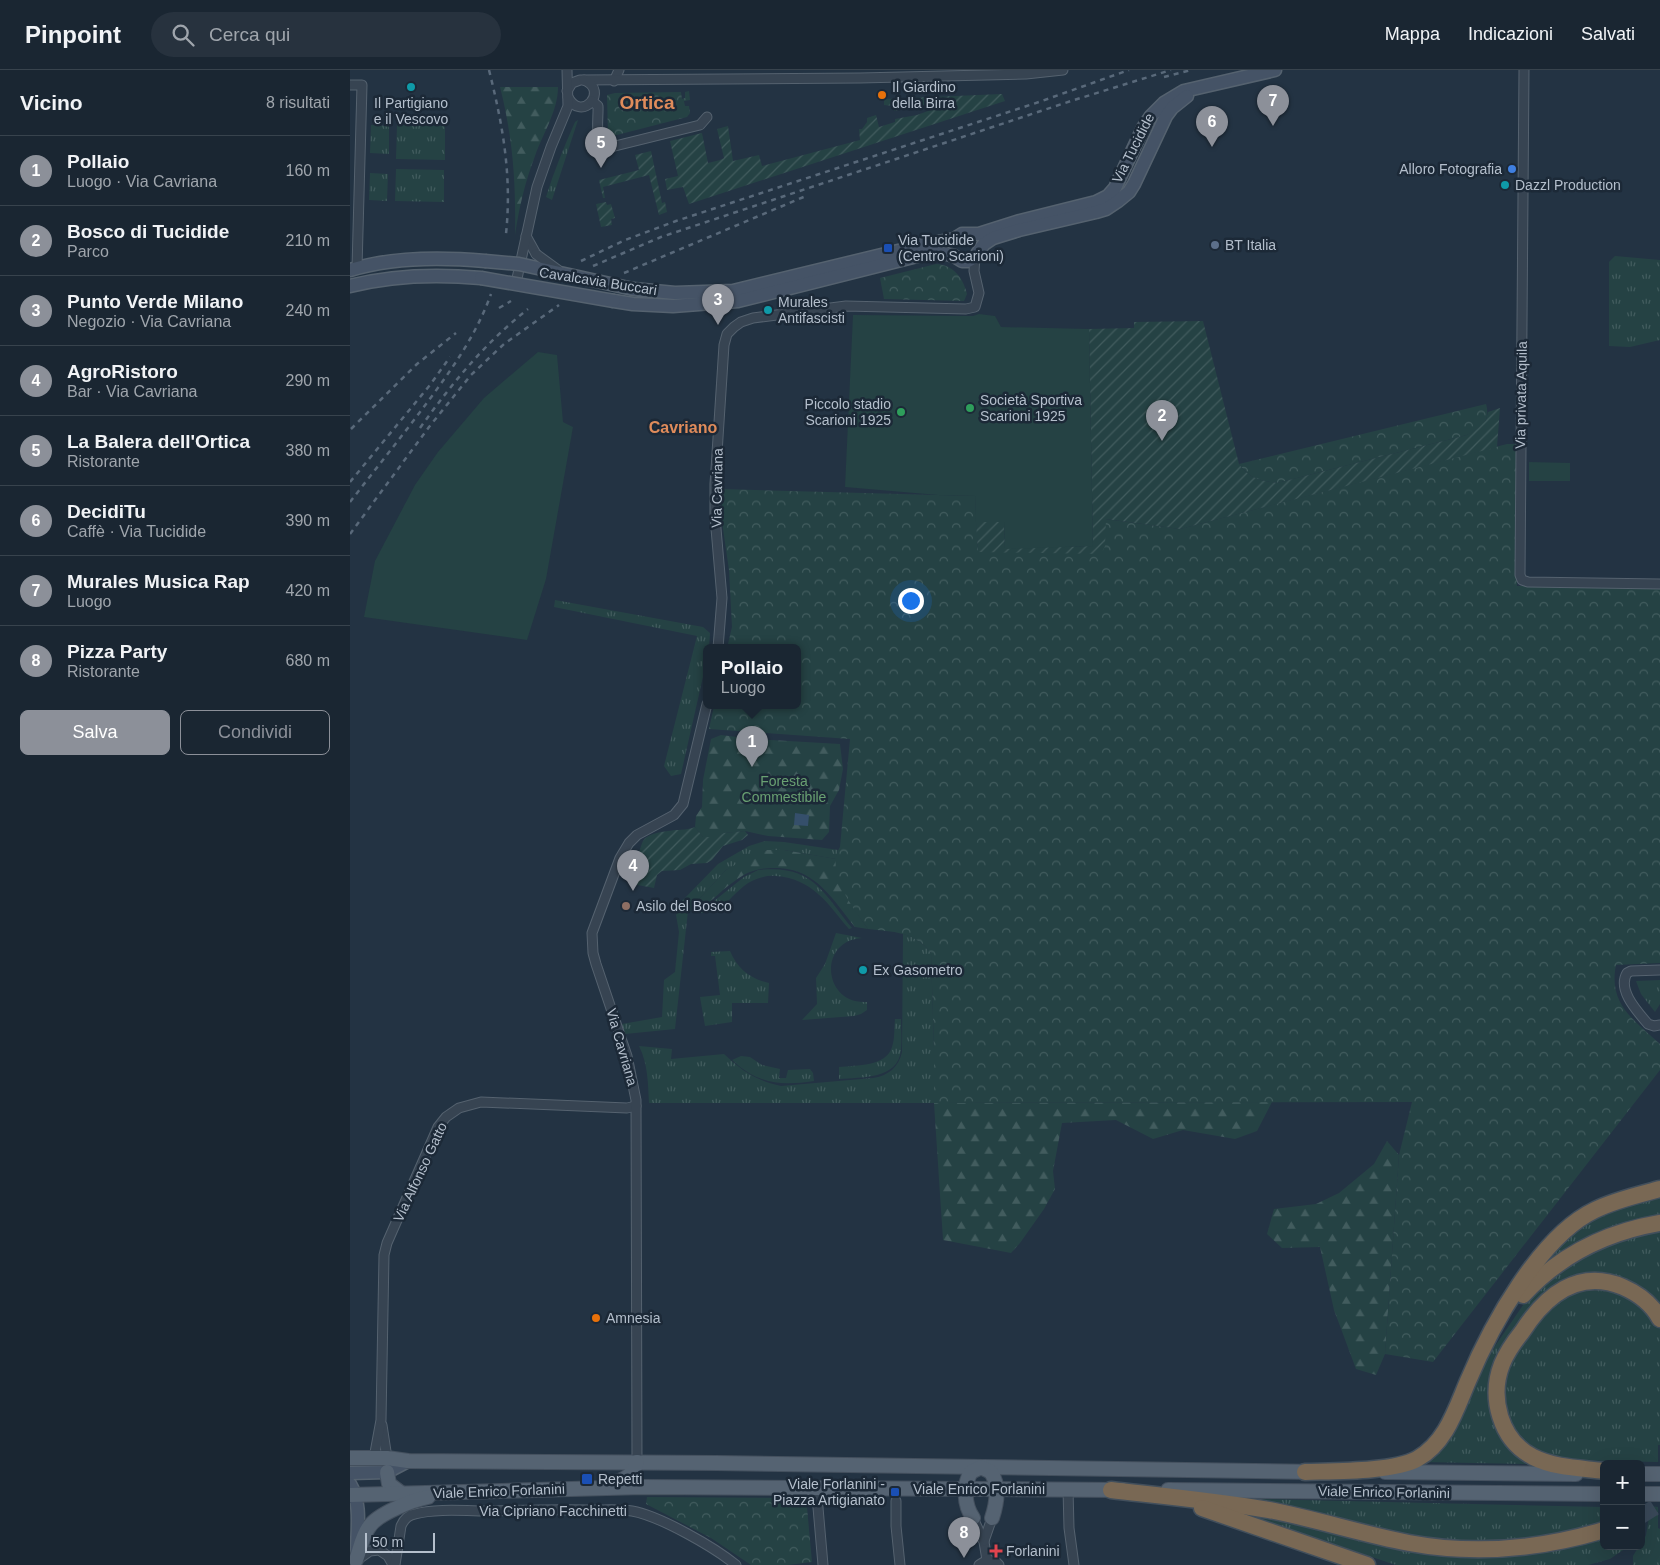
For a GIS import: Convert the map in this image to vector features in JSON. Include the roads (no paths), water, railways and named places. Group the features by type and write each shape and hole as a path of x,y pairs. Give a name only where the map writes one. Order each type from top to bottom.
{"highway":[{"path":"1305,1472 1388,1467 1417,1459 1432,1448 1443,1435 1452,1419 1489,1335 1504,1309 1539,1259 1558,1236 1578,1219 1595,1210 1614,1202 1660,1189"},
{"path":"1469,1378 1514,1307 1528,1290 1549,1270 1576,1252 1606,1237 1660,1223"},
{"path":"1600,1471 1550,1464 1533,1457 1520,1447 1505,1428 1497,1405 1497,1383 1502,1363 1531,1318 1542,1305 1557,1292 1577,1284 1606,1282 1625,1288 1644,1299 1660,1319"},
{"path":"1111,1490 1270,1511 1395,1540 1443,1548 1484,1549 1524,1547 1557,1542 1600,1531"},
{"path":"1111,1490 1198,1506 1367,1565"}],"main road":[{"name":"Viale Enrico Forlanini","path":"350,1458 383,1462 637,1462 1305,1472 1600,1472"},
{"path":"383,1462 389,1484 401,1493"},
{"path":"554,1489 583,1483 620,1481 629,1475 637,1462"},
{"path":"973,1518 968,1507 967,1482 971,1472 981,1467 991,1472 996,1489 996,1505 992,1518"},
{"path":"1645,1474 1660,1474"},
{"name":"Viale Enrico Forlanini","path":"352,1491 401,1493 643,1487 1600,1494"},
{"path":"356,1563 367,1530 372,1522 420,1499 466,1492"},
{"path":"1645,1494 1660,1494"}],"street":[{"path":"565,114 578,107 586,106 614,80 619,70"},
{"path":"584,80 739,75 860,78 1026,74 1063,70"},
{"path":"1202,87 1275,70"},
{"name":"Via privata Aquila","path":"1524,70 1520,575 1522,580 1528,582 1660,584"},
{"path":"516,283 532,207 543,168 568,106 567,94 570,76 591,84 598,106 598,139 602,146 605,147 700,125 707,117"},
{"path":"350,85 362,85 354,269"},
{"name":"Via Tucidide","path":"968,256 987,241 1002,235 1106,209 1118,202 1129,192 1166,116 1186,96 1202,87"},
{"name":"Via Tucidide","path":"851,268 918,246 954,239 962,234 982,233 1020,220 1103,199 1115,188 1136,142 1151,116 1164,103 1184,91 1202,87"},
{"path":"567,94 572,104 578,107"},
{"path":"1146,157 1136,151 1136,142 1143,137 1154,141"},
{"path":"968,256 978,242 972,235"},
{"name":"Cavalcavia Buccari","path":"526,236 536,254 569,276"},
{"path":"954,239 951,247 968,256"},
{"path":"851,268 928,253 968,256"},
{"name":"Via Cavriana","path":"718,644 722,598 715,517 716,469 724,345 727,334 738,324 753,318 846,306 966,309 975,307 979,293 968,256"},
{"name":"Cavalcavia Buccari","path":"354,269 386,263 427,260 485,260 519,264 633,289 675,293 733,291 851,268"},
{"name":"Cavalcavia Buccari","path":"350,286 410,276 481,278 633,304 673,306 738,301 851,268"},
{"name":"Via Cavriana","path":"637,1462 636,1106 632,1073 596,964 592,933 615,870 629,843 638,834 674,815 683,804 706,709"},
{"path":"1660,970 1631,971 1627,973 1623,984 1626,992 1648,1024 1660,1026"},
{"name":"Via Alfonso Gatto","path":"383,1462 381,1420 385,1248 441,1123 459,1108 481,1102 627,1108 636,1106"},
{"name":"Via Alfonso Gatto","path":"381,1420 383,1462"},
{"name":"Viale Enrico Forlanini","path":"350,1473 383,1462"},
{"path":"810,1488 815,1491 817,1496 823,1565"},
{"path":"1068,1489 1069,1528 1074,1565"},
{"path":"352,1491 357,1506 356,1563"},
{"path":"896,1501 896,1526 900,1565"},
{"name":"Via Cipriano Facchinetti","path":"394,1565 404,1520 411,1515 440,1512 547,1509 622,1510 641,1513 696,1539 736,1565"},
{"path":"973,1518 983,1522 992,1518"},
{"path":"973,1518 984,1542"},
{"path":"992,1518 984,1542 983,1563 996,1562 999,1565"},
{"path":"356,1563 370,1551 380,1550 388,1556 394,1565"}],"water":[{"path":"795,813 809,815 808,826 794,825"}],"tunnel":[{"path":"1645,1513 1660,1504"}],"railway":[{"path":"489,70 505,151 508,192 506,234"},
{"path":"581,261 625,240 676,221 1039,102 1129,70"},
{"path":"593,266 661,237 1071,101 1171,70"},
{"path":"1164,77 1191,70"},
{"path":"624,273 806,196"},
{"path":"350,502 414,420 452,367 470,339 491,294"},
{"path":"499,308 511,301"},
{"path":"350,534 429,427 471,375 504,344 559,305"},
{"path":"420,428 470,364 497,336 528,309"},
{"path":"351,429 417,364 456,333"},
{"path":"350,482 430,385 450,357"}],"place":[{"name":"Il Partigiano e il Vescovo","path":"411,87"},
{"name":"Il Giardino della Birra","path":"882,95"},
{"name":"Murales Musica Rap","path":"1273,126"},
{"name":"DecidiTu","path":"1212,147"},
{"name":"La Balera dell'Ortica","path":"601,168"},
{"name":"Alloro Fotografia","path":"1512,169"},
{"name":"Dazzl Production","path":"1505,185"},
{"name":"BT Italia","path":"1215,245"},
{"name":"Via Tucidide (Centro Scarioni)","path":"888,248"},
{"name":"Murales Antifascisti","path":"768,310"},
{"name":"Punto Verde Milano","path":"718,325"},
{"name":"Società Sportiva Scarioni 1925","path":"970,408"},
{"name":"Piccolo stadio Scarioni 1925","path":"901,412"},
{"name":"Bosco di Tucidide","path":"1162,441"},
{"name":"Pollaio","path":"752,767"},
{"name":"AgroRistoro","path":"633,891"},
{"name":"Asilo del Bosco","path":"626,906"},
{"name":"Ex Gasometro","path":"863,970"},
{"name":"Amnesia","path":"596,1318"},
{"name":"Repetti","path":"587,1479"},
{"name":"Viale Forlanini - Piazza Artigianato","path":"895,1492"},
{"name":"Forlanini","path":"996,1551"},
{"name":"Pizza Party","path":"964,1558"}],"district":[{"name":"Ortica","path":"647,102"},
{"name":"Cavriano","path":"683,427"}],"park label":[{"name":"Foresta Commestibile","path":"784,790"}]}
